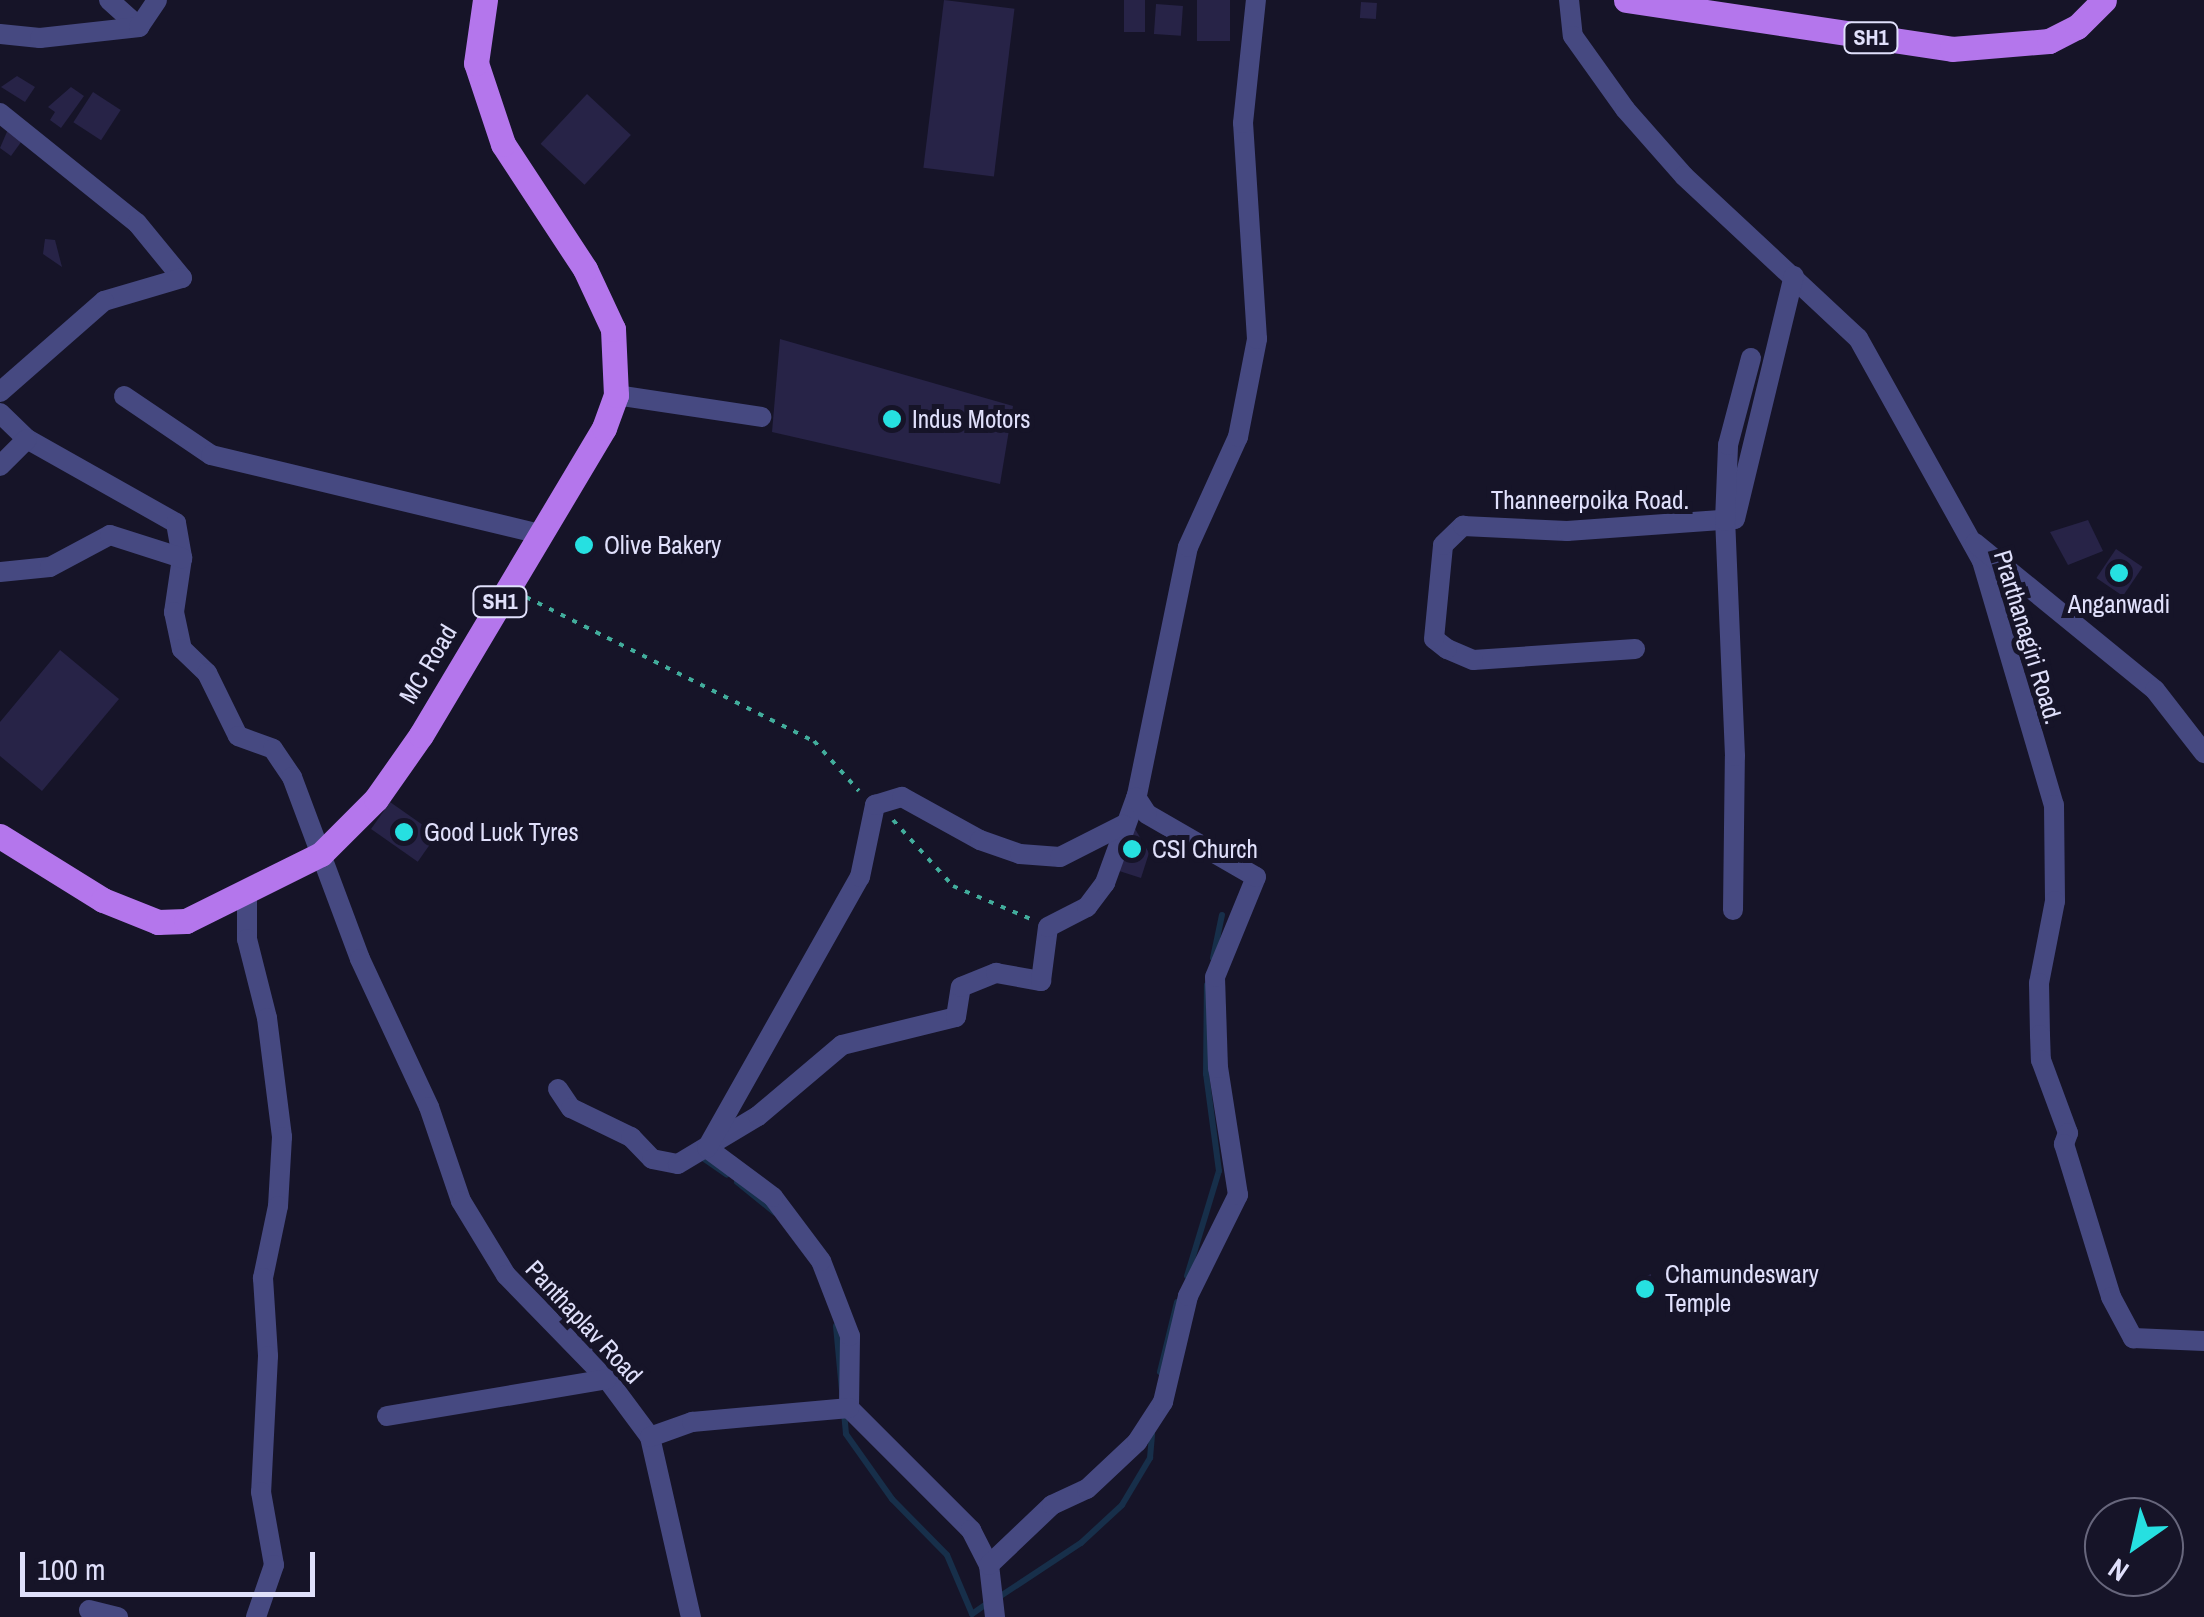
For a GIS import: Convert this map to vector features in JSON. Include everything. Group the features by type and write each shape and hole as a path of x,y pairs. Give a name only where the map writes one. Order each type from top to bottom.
{"main road":[{"path":"485,0 476,63 487,101 504,144 604,303 613,329 616,396"},
{"name":"SH1","path":"1626,0 1952,50 2049,40 2076,27 2104,0"},
{"name":"MC Road","path":"0,836 103,900 158,922 186,921 320,854 376,799 508,588 616,396"}],"street":[{"path":"109,0 139,27"},
{"path":"0,34 40,38 139,27 157,0"},
{"path":"558,1089 570,1108 631,1137 652,1159 678,1164 758,1116 842,1045 956,1017 961,987 996,973 1041,981 1048,927 1087,907 1104,884 1136,798 1178,584 1238,436 1258,339 1243,123 1256,0"},
{"name":"Prarthanagiri Road.","path":"1569,0 1573,36 1625,109 1684,176 1858,338 1970,539 2004,629 2054,805 2055,901 2039,983 2040,1048 2068,1132 2064,1144 2111,1297 2133,1338 2204,1341"},
{"path":"0,114 137,223 182,278 104,301 0,392"},
{"name":"Thanneerpoika Road.","path":"1634,648 1473,660 1447,649 1434,639 1443,545 1463,526 1568,531 1725,522 1741,510 1794,276"},
{"path":"1732,910 1735,756 1725,522 1728,445 1752,358"},
{"path":"124,396 211,455 540,534"},
{"path":"616,396 761,417"},
{"path":"0,412 27,440 176,523 182,558 110,535 50,567 0,572"},
{"path":"0,466 27,440"},
{"path":"1970,539 2155,690 2204,754"},
{"name":"Panthaplav Road","path":"182,558 174,612 182,649 207,672 238,736 274,749 292,778 320,854 429,1106 460,1201 506,1275 606,1379 650,1438"},
{"path":"707,1148 860,877 875,805 902,797 980,840 1020,854 1060,857 1123,825"},
{"path":"988,1565 1052,1505 1087,1489 1137,1442 1163,1402 1188,1296 1238,1195 1218,1068 1215,978 1256,877 1147,814 1136,798"},
{"path":"247,893 247,939 267,1018 282,1136 278,1206 262,1278 268,1356 261,1492 274,1565 256,1617"},
{"path":"707,1148 773,1197 821,1260 850,1336 848,1408 970,1530 988,1565 988,1591 995,1617"},
{"path":"387,1416 606,1379"},
{"path":"691,1617 650,1438 692,1422 848,1408"},
{"path":"89,1610 118,1617"}],"path":[{"path":"508,588 814,741 953,886 1048,927"}],"building":[{"path":"944,0 1014,9 994,176 923,168"},
{"path":"1124,0 1145,0 1145,32 1124,32"},
{"path":"1197,0 1230,0 1230,41 1197,41"},
{"path":"1361,2 1377,3 1376,19 1360,18"},
{"path":"1156,4 1183,6 1181,36 1154,34"},
{"path":"17,76 35,87 25,102 1,87"},
{"path":"71,87 84,96 61,128 50,120 55,112 48,107"},
{"path":"93,92 121,110 101,140 73,122"},
{"path":"587,94 631,135 585,185 541,144"},
{"path":"9,127 24,138 11,156 0,148"},
{"path":"45,239 55,240 62,267 43,254"},
{"name":"Indus Motors","path":"780,339 1013,406 1000,484 772,432"},
{"path":"2088,520 2103,551 2068,565 2050,532"},
{"name":"Anganwadi","path":"2116,549 2143,567 2123,596 2096,578"},
{"path":"60,650 119,699 42,791 0,756 0,722"},
{"name":"Good Luck Tyres","path":"390,802 437,835 418,862 371,829"},
{"name":"CSI Church","path":"1134,827 1149,853 1141,878 1113,869"},
{"name":"Chamundeswary Temple","path":"1651,1274 1652,1296 1642,1295 1636,1280"}],"waterway":[{"path":"1213,958 1222,915"},
{"path":"1187,1276 1219,1171 1206,1074 1207,985"},
{"path":"703,1158 727,1175"},
{"path":"737,1182 774,1212"},
{"path":"1160,1372 1177,1302"},
{"path":"836,1326 846,1434 892,1499 947,1555 972,1614"},
{"path":"999,1597 1081,1543 1122,1505 1150,1458 1152,1434"},
{"path":"972,1614 988,1603"}],"place":[{"name":"Indus Motors","path":"892,419"},
{"name":"Olive Bakery","path":"584,545"},
{"name":"Anganwadi","path":"2119,573"},
{"name":"Good Luck Tyres","path":"404,832"},
{"name":"CSI Church","path":"1132,849"},
{"name":"Chamundeswary Temple","path":"1645,1289"}]}
